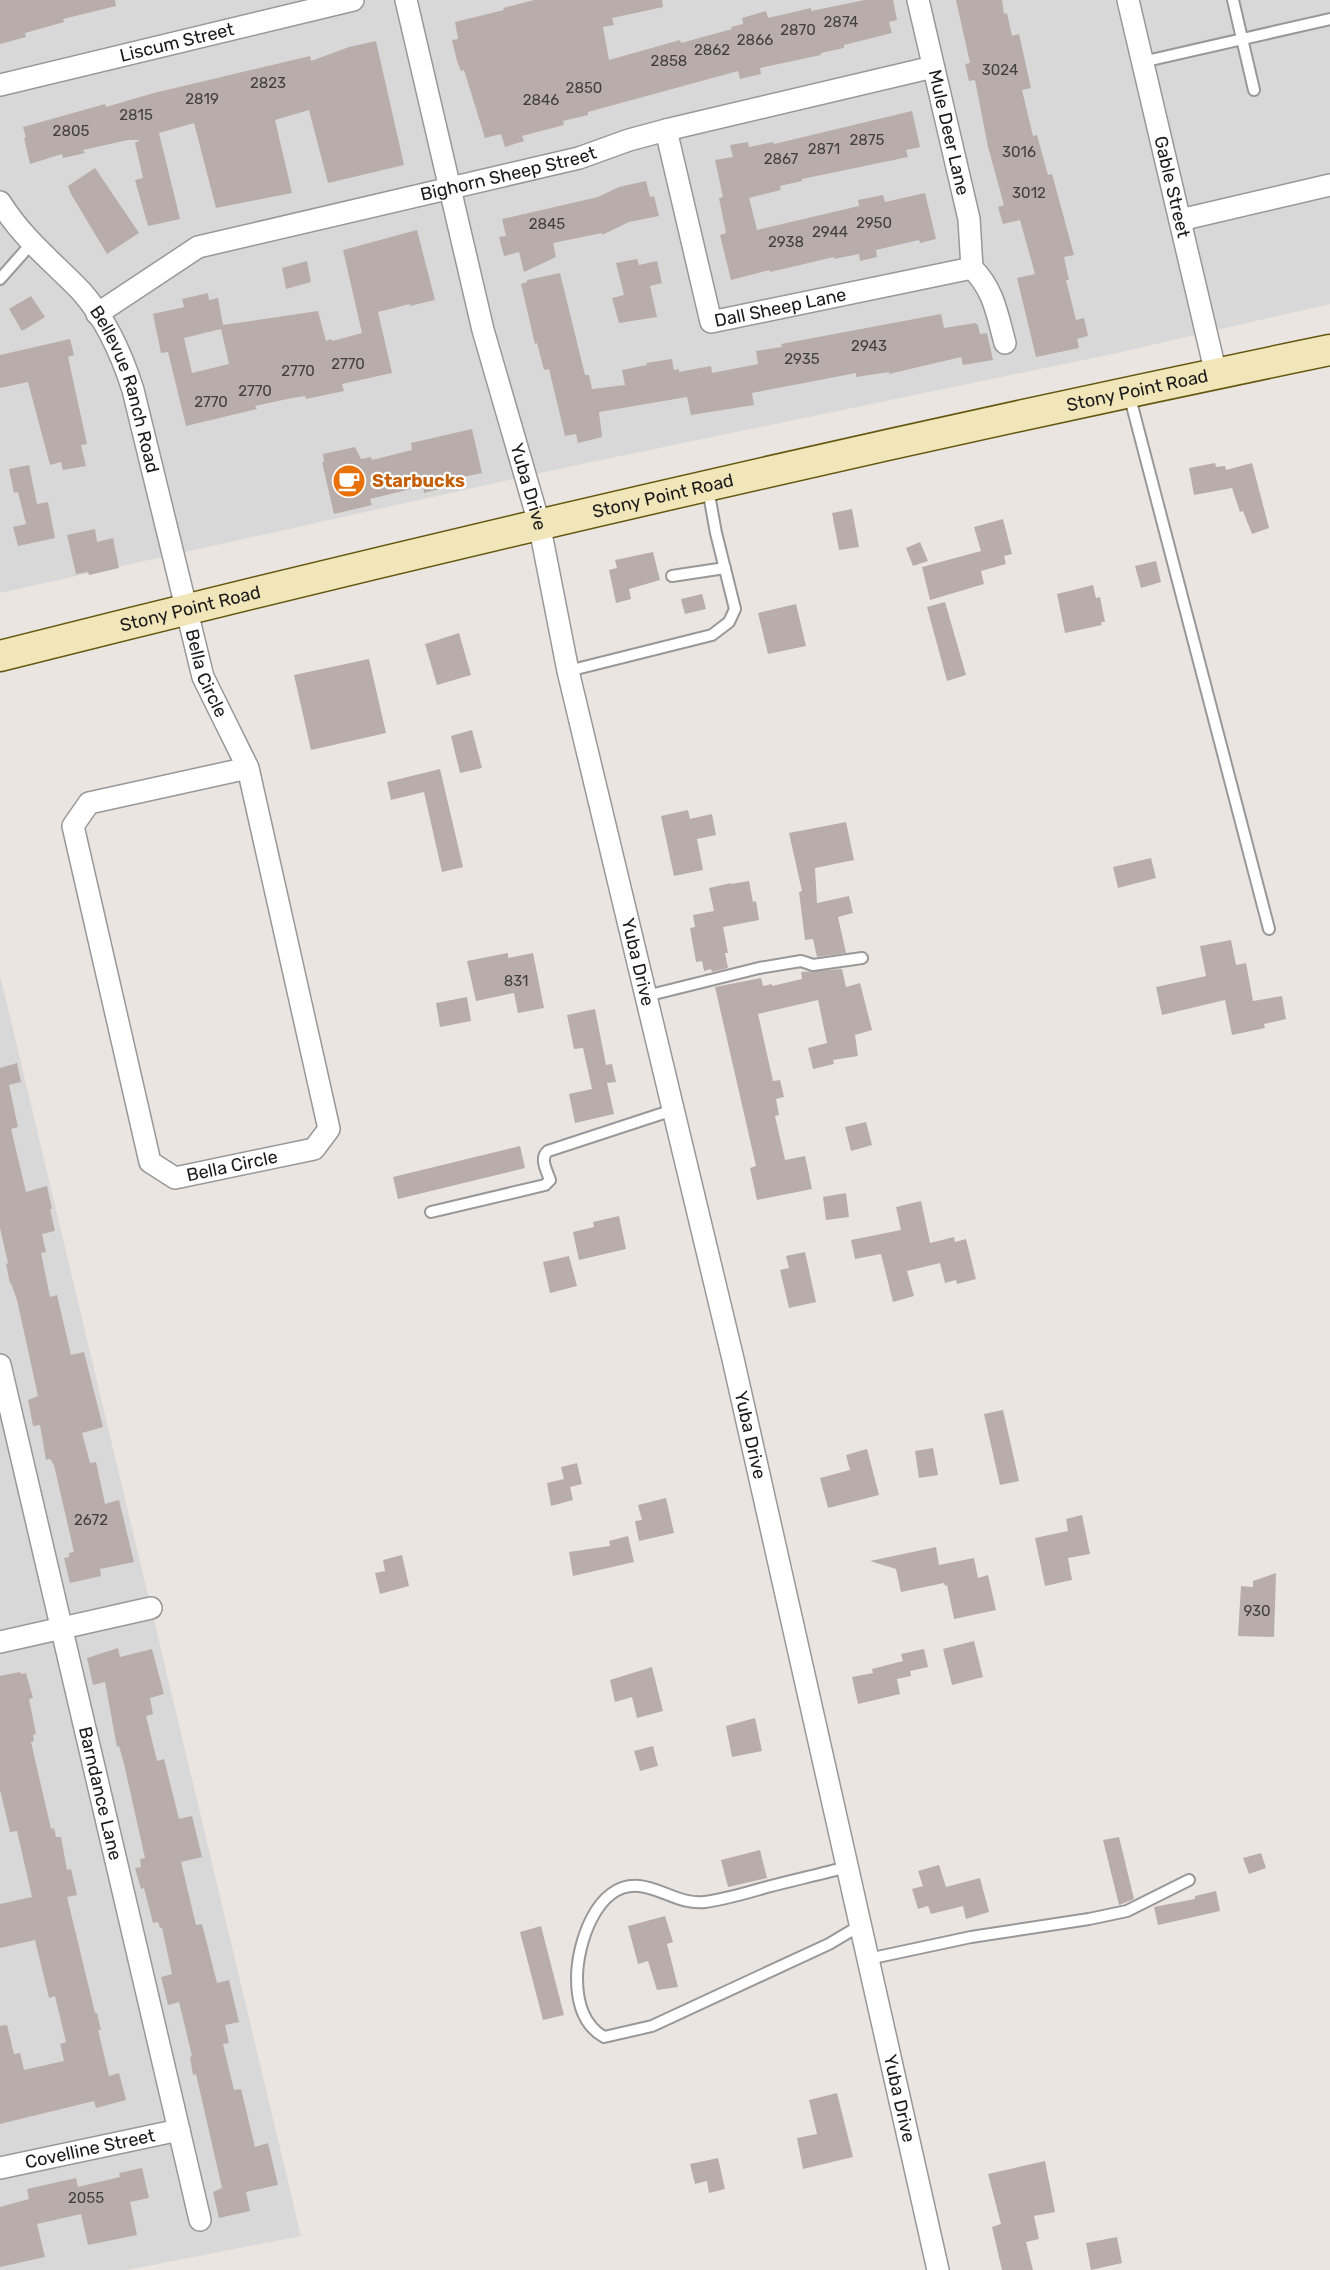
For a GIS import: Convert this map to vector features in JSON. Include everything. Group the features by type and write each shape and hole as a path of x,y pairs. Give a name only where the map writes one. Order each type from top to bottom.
{"main road":[{"name":"Stony Point Road","path":"0,656 539,524 1129,391 1330,350"}],"street":[{"name":"Liscum Street","path":"0,85 353,0"},
{"name":"Yuba Drive","path":"406,0 485,339 539,524 568,671 735,1370 938,2270"},
{"name":"Mule Deer Lane","path":"918,0 969,219 972,268"},
{"name":"Gable Street","path":"1128,0 1216,374"},
{"name":"Bighorn Sheep Street","path":"97,314 198,247 579,158 629,140 666,130 933,67"},
{"name":"Dall Sheep Lane","path":"666,130 711,322 972,268"},
{"path":"1180,220 1330,185"},
{"name":"Bellevue Ranch Road","path":"0,202 31,244 82,293 117,348 133,390 186,609"},
{"path":"972,268 984,281 991,294 1005,343"},
{"name":"Bella Circle","path":"186,609 203,677 248,768 329,1130 314,1149 174,1178 150,1162 73,826 89,803 248,768"},
{"name":"Barndance Lane","path":"0,1365 8,1435 62,1629 200,2220"},
{"path":"0,1642 151,1608"},
{"name":"Covelline Street","path":"0,2168 179,2130"}],"lane":[{"path":"1233,0 1254,90"},
{"path":"1143,62 1330,19"},
{"path":"0,279 31,244"},
{"path":"1129,391 1269,929"},
{"path":"568,671 712,635 729,622 735,609 707,486"},
{"path":"672,576 725,568"},
{"path":"646,996 759,968 801,961 813,965 862,958"},
{"path":"431,1212 545,1185 549,1180 543,1160 544,1154 548,1151 673,1110"},
{"path":"847,1867 710,1902 700,1903 676,1899 639,1886 624,1889 605,1898 590,1918 577,1965 577,1991 580,2007 594,2031 604,2037 652,2026 829,1944 861,1925"},
{"path":"868,1959 971,1937 1127,1911 1190,1880"}],"shaded area":[{"path":"0,0 1330,0 1330,304 1117,353 577,465 0,593"},
{"path":"0,975 301,2236 127,2270 0,2270"}],"building":[{"path":"0,0 115,0 116,6 63,19 64,22 25,33 26,37 0,44"},
{"path":"534,0 662,0 663,7 612,18 614,25 603,27 609,60 680,40 681,43 732,29 731,27 743,24 742,18 766,11 768,18 811,8 811,11 865,0 893,0 897,20 889,22 892,33 844,45 844,48 821,53 821,55 760,68 761,74 740,79 738,71 588,112 588,115 563,121 564,125 522,136 524,141 505,147 501,134 485,138 464,70 461,71 457,61 452,40 458,39 455,22"},
{"path":"956,0 1002,0 1004,14 1007,13 1012,36 1019,34 1031,88 1022,90 1033,136 1037,135 1048,175 1052,174 1074,255 1064,257 1069,280 1066,280 1076,320 1084,318 1088,336 1077,339 1079,348 1036,357 1017,278 1035,274 1020,220 1003,224 998,207 1004,205 988,147 975,80 969,81 965,64 970,63"},
{"path":"376,41 404,165 328,183 309,110 275,120 292,193 216,208 194,123 159,133 180,219 148,226 135,180 143,178 135,143 140,140 128,140 83,150 85,153 63,158 62,154 30,164 23,127 105,104 106,107 154,93 310,56 311,61 349,47"},
{"path":"912,111 920,147 906,150 908,157 802,179 802,181 780,186 781,190 749,198 757,230 859,206 858,200 883,195 885,202 925,193 936,239 920,243 919,240 876,250 877,257 860,261 859,254 834,259 834,257 731,280 720,235 726,233 719,198 723,197 715,160 733,157 730,145 748,142 749,147 773,142 774,144"},
{"path":"95,168 139,233 107,254 68,186"},
{"path":"646,181 650,197 654,196 659,216 629,222 602,235 602,233 553,243 556,257 524,272 519,252 504,256 499,237 506,236 502,219 598,197 619,187"},
{"path":"417,230 435,300 378,312 392,373 342,384 344,391 255,406 257,409 186,426 168,352 161,353 153,314 184,307 182,299 208,293 209,300 218,298 223,325 318,311 326,341 362,333 343,250","holes":["221,329 229,364 192,373 184,338"]},
{"path":"637,259 639,265 657,261 662,283 650,286 657,317 619,323 612,298 624,295 616,263"},
{"path":"307,261 311,282 286,289 282,268"},
{"path":"560,273 585,375 589,375 592,389 625,385 622,370 647,365 646,363 672,359 674,370 679,369 679,372 711,366 712,373 758,364 756,351 782,347 781,344 941,314 944,328 975,323 978,325 980,334 987,333 993,360 963,365 961,357 889,374 889,372 856,377 856,373 752,393 754,405 691,415 687,397 599,412 602,437 578,443 576,434 565,436 549,369 544,370 537,343 535,344 521,284 527,280"},
{"path":"31,296 45,317 22,331 9,309"},
{"path":"70,339 74,355 68,357 87,444 81,445 86,466 63,470 61,462 50,465 28,382 0,388 0,355"},
{"path":"472,429 482,473 449,480 451,486 424,493 423,486 370,499 372,505 334,514 322,462 324,462 323,454 355,447 361,459 371,457 372,460 412,450 411,443"},
{"path":"1215,463 1216,467 1225,466 1226,470 1252,463 1269,528 1252,534 1243,511 1240,512 1232,488 1194,495 1189,468"},
{"path":"29,465 37,504 48,502 55,538 18,546 13,527 26,524 18,492 14,493 9,469"},
{"path":"852,509 859,547 839,550 832,513"},
{"path":"1003,519 1012,554 1004,556 1006,564 981,571 984,584 930,600 922,567 981,551 974,527"},
{"path":"95,529 97,542 113,538 119,568 89,575 88,572 76,574 67,535"},
{"path":"920,542 928,561 913,566 906,548"},
{"path":"653,552 660,580 629,589 631,599 616,603 609,570 617,568 615,560"},
{"path":"1156,561 1161,582 1141,588 1135,566"},
{"path":"1093,585 1096,598 1100,597 1105,622 1101,622 1102,625 1065,633 1057,594"},
{"path":"702,594 706,609 685,614 681,599"},
{"path":"945,602 966,675 947,681 927,607"},
{"path":"796,604 806,646 768,654 758,613"},
{"path":"459,633 471,675 437,685 425,644"},
{"path":"369,659 386,733 311,750 294,675"},
{"path":"472,730 482,768 460,773 451,736"},
{"path":"440,769 463,867 442,872 424,792 391,800 387,782"},
{"path":"688,810 690,819 712,814 716,835 697,839 703,870 674,876 661,816"},
{"path":"846,822 854,860 815,868 817,903 849,896 853,913 838,917 846,953 817,957 813,939 805,940 799,892 802,891 789,833"},
{"path":"1151,858 1156,878 1118,888 1113,867"},
{"path":"749,881 753,902 756,901 759,920 723,927 728,953 725,953 728,968 712,972 711,969 704,971 702,961 696,962 690,928 695,927 693,915 714,911 709,888"},
{"path":"1231,940 1236,965 1246,963 1253,1001 1282,996 1286,1019 1264,1024 1265,1028 1232,1035 1225,1000 1162,1015 1156,987 1206,976 1200,946"},
{"path":"508,953 508,958 533,953 544,1008 518,1013 514,993 476,1001 467,961"},
{"path":"842,969 846,987 860,983 872,1030 855,1035 858,1056 833,1060 834,1064 813,1069 808,1048 827,1043 818,1000 758,1014 773,1081 780,1080 784,1097 776,1099 779,1115 775,1116 785,1160 805,1156 812,1189 757,1200 750,1168 756,1166 715,987 761,978 763,986 772,984 772,986 802,979 801,972"},
{"path":"467,997 471,1021 440,1027 436,1003"},
{"path":"595,1009 606,1065 612,1064 616,1082 607,1083 614,1114 575,1123 569,1094 592,1089 583,1048 574,1049 567,1015"},
{"path":"17,1063 21,1082 9,1085 18,1127 11,1129 26,1192 47,1186 55,1231 42,1234 46,1252 41,1253 50,1297 57,1295 71,1355 84,1352 103,1427 82,1433 90,1463 96,1462 105,1504 119,1500 134,1562 100,1569 101,1576 70,1583 64,1558 74,1552 54,1465 50,1459 46,1460 40,1425 33,1426 28,1400 38,1396 17,1300 10,1284 0,1228 0,1068"},
{"path":"866,1122 872,1145 851,1151 845,1127"},
{"path":"520,1146 525,1168 398,1199 393,1177"},
{"path":"846,1193 849,1217 826,1220 823,1197"},
{"path":"921,1201 930,1243 954,1237 955,1242 966,1239 976,1279 957,1284 956,1280 945,1283 940,1263 907,1271 914,1296 893,1302 881,1254 855,1259 851,1240 901,1230 896,1207"},
{"path":"619,1216 626,1249 579,1260 573,1232 594,1227 593,1222"},
{"path":"805,1252 816,1302 789,1308 780,1270 789,1268 786,1256"},
{"path":"569,1256 577,1286 550,1293 543,1262"},
{"path":"1003,1410 1019,1481 1000,1485 984,1414"},
{"path":"933,1448 938,1475 919,1478 915,1451"},
{"path":"867,1449 879,1495 828,1508 820,1478 850,1470 846,1455"},
{"path":"577,1463 582,1484 570,1487 573,1500 551,1506 547,1483 564,1479 561,1467"},
{"path":"666,1498 674,1533 639,1541 635,1521 642,1520 638,1505"},
{"path":"1082,1515 1090,1554 1068,1558 1072,1580 1045,1586 1035,1538 1068,1531 1066,1519"},
{"path":"628,1536 634,1562 573,1576 569,1552 610,1546 609,1541"},
{"path":"936,1547 939,1565 974,1558 978,1578 988,1575 996,1610 954,1619 947,1585 945,1586 944,1583 901,1592 896,1569 870,1561"},
{"path":"402,1555 409,1586 380,1594 375,1573 385,1571 383,1560"},
{"path":"1276,1573 1274,1637 1238,1636 1241,1586 1253,1587 1253,1581"},
{"path":"974,1641 983,1677 952,1685 943,1649"},
{"path":"118,1648 120,1657 152,1649 164,1694 150,1698 153,1714 146,1716 157,1761 164,1759 179,1819 192,1816 202,1857 181,1862 196,1925 202,1924 217,1983 229,1980 239,2022 225,2025 229,2043 223,2044 234,2090 241,2089 255,2147 268,2143 278,2185 246,2192 250,2211 219,2218 213,2192 222,2188 196,2074 193,2075 190,2057 192,2056 179,2002 168,2005 161,1977 172,1974 162,1928 158,1922 153,1923 144,1888 141,1889 135,1868 141,1867 140,1859 145,1858 124,1764 119,1746 117,1747 105,1682 93,1685 87,1658"},
{"path":"924,1649 928,1667 910,1671 911,1676 897,1679 900,1694 858,1704 852,1677 873,1673 872,1669 903,1661 901,1654"},
{"path":"652,1667 663,1711 637,1718 632,1697 615,1702 610,1680"},
{"path":"20,1672 21,1674 26,1673 33,1698 29,1699 36,1734 33,1735 34,1741 31,1742 51,1829 54,1828 56,1837 61,1837 67,1870 71,1869 77,1895 67,1897 101,2030 98,2030 109,2076 119,2073 126,2100 96,2108 94,2101 0,2124 0,2026 7,2025 14,2054 20,2053 24,2070 64,2061 60,2044 66,2042 55,1996 49,1998 35,1940 0,1948 0,1904 32,1897 17,1831 10,1832 0,1790 0,1676"},
{"path":"755,1718 762,1751 732,1757 726,1726"},
{"path":"653,1746 658,1766 640,1771 634,1751"},
{"path":"1119,1837 1134,1899 1119,1905 1103,1840"},
{"path":"760,1850 767,1878 728,1887 721,1860"},
{"path":"1261,1853 1266,1868 1249,1874 1243,1858"},
{"path":"939,1865 946,1887 980,1878 989,1912 966,1919 963,1906 931,1914 928,1906 918,1909 912,1889 923,1886 918,1871"},
{"path":"1216,1891 1220,1911 1158,1925 1154,1907 1195,1899 1195,1896"},
{"path":"665,1916 673,1942 667,1944 678,1987 657,1990 648,1961 638,1964 628,1926"},
{"path":"541,1926 564,2015 543,2020 520,1932"},
{"path":"837,2093 853,2157 803,2169 797,2138 817,2134 809,2100"},
{"path":"718,2158 725,2189 709,2193 707,2181 695,2184 690,2164"},
{"path":"1045,2161 1055,2212 1034,2216 1039,2239 1026,2242 1033,2270 1002,2270 992,2227 1001,2224 988,2174"},
{"path":"142,2168 149,2198 130,2202 137,2235 88,2245 81,2214 37,2224 45,2257 0,2267 0,2207 29,2199 27,2189 76,2178 78,2187 120,2177 119,2173"},
{"path":"1117,2237 1122,2263 1091,2270 1086,2243"}],"place":[{"name":"Starbucks","path":"349,481"}]}
